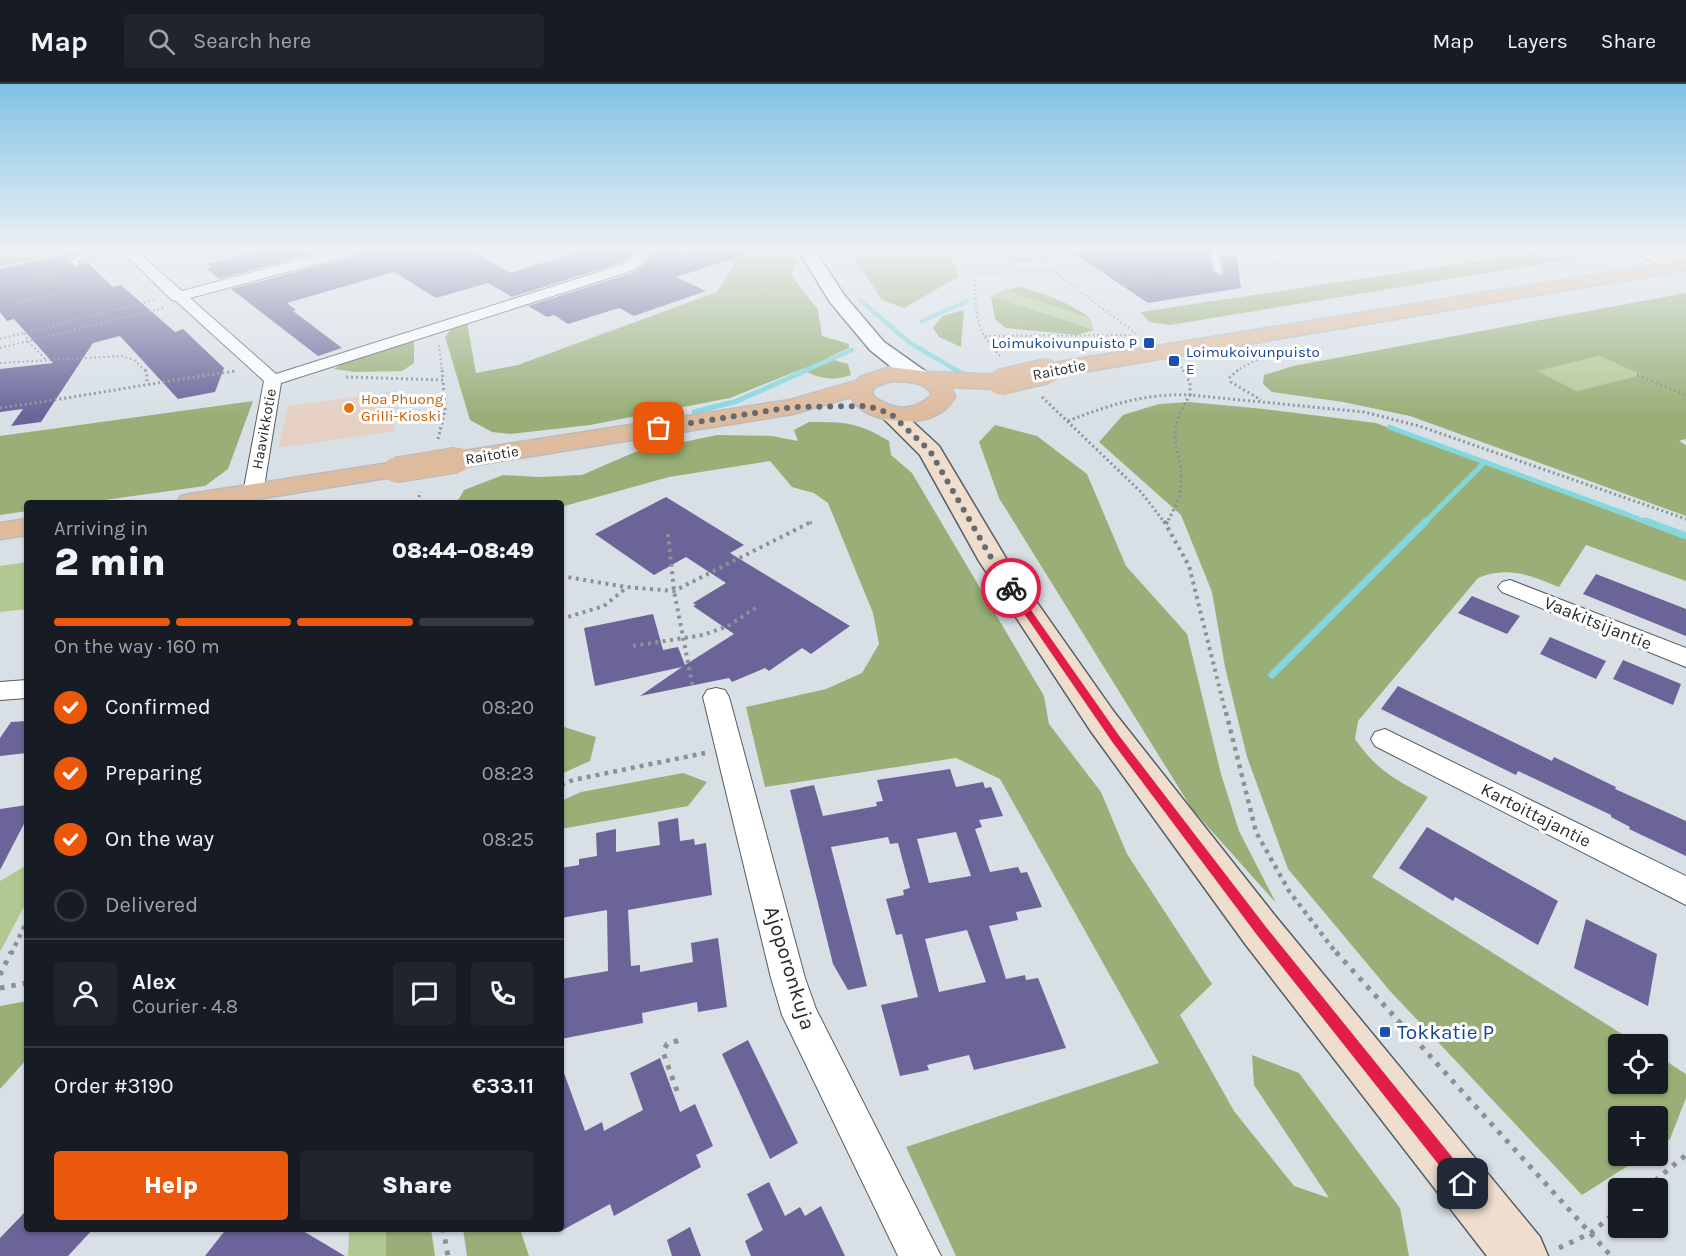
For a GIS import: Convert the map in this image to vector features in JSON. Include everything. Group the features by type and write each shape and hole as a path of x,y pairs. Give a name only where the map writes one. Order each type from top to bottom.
{"main road":[{"name":"Raitotie","path":"891,414 906,414 1000,382 1047,371 1447,305"},
{"name":"Raitotie","path":"204,500 793,407 869,390 897,374 1000,382"},
{"path":"923,377 943,391 938,403 930,451"},
{"path":"869,390 930,451 993,561 1102,721 1261,931 1536,1254"},
{"path":"0,531 24,527"}],"street":[{"name":"Haavikkotie","path":"187,305 273,380 253,493"},
{"path":"273,380 508,305"},
{"path":"843,305 877,346 923,377"},
{"path":"869,390 877,346"},
{"name":"Vaakitsijantie","path":"1510,587 1686,658"},
{"path":"0,691 24,689"},
{"name":"Ajoporonkuja","path":"705,693 729,748 788,978 800,1015 920,1256"},
{"name":"Kartoittajantie","path":"1385,739 1686,891"}],"path":[{"path":"0,339 150,305"},
{"path":"0,348 155,305"},
{"path":"977,305 981,328 1001,357"},
{"path":"1097,305 1144,339"},
{"path":"437,327 445,410 438,440"},
{"path":"25,333 28,340 46,360"},
{"path":"985,336 1138,335"},
{"path":"0,363 122,356 134,360 147,372 147,383"},
{"path":"1264,402 1231,381 1230,377 1248,363 1268,356"},
{"path":"1166,524 1180,494 1179,468 1173,435 1178,412 1190,395 1191,386 1189,378 1178,365"},
{"path":"0,408 93,395 147,383 257,367"},
{"path":"1637,375 1686,395"},
{"path":"343,377 443,380"},
{"path":"1037,391 1141,492 1166,524 1189,566 1256,832 1269,861 1291,897 1329,945 1611,1256"},
{"path":"1068,421 1118,400 1137,396 1190,395 1364,412 1419,426 1686,519"},
{"path":"419,500 422,487"},
{"path":"564,577 626,587 674,591 814,521"},
{"path":"668,534 674,591 683,638 705,693"},
{"path":"564,618 595,611 614,602 626,587"},
{"path":"633,646 703,635 728,626 757,607"},
{"path":"564,784 729,748"},
{"path":"0,975 24,927"},
{"path":"0,988 24,984"},
{"path":"677,1090 663,1053 667,1044 683,1039"},
{"path":"1658,1178 1686,1155"},
{"path":"1536,1254 1591,1233 1608,1219"},
{"path":"444,1232 448,1256"}],"shaded area":[{"path":"397,391 394,431 278,448 288,406"}],"green space":[{"path":"682,305 814,305 818,310 822,336 849,344 849,348 827,358 848,364 851,375 826,378 802,369 730,398 590,425 510,434 492,432 470,420 445,337 452,328 467,322 476,373 518,365"},
{"path":"895,305 910,305 904,308"},
{"path":"993,305 1017,305 1094,330 1077,335 1006,328 995,319"},
{"path":"1017,305 1049,305 1090,318 1094,330"},
{"path":"1049,305 1068,305 1090,318"},
{"path":"1189,305 1294,305 1170,325 1149,322 1141,312"},
{"path":"1623,305 1686,305 1686,439 1679,441 1686,445 1686,516 1410,416 1343,402 1272,392 1263,384 1264,375 1293,366","holes":["1600,356 1642,375 1577,391 1537,371"]},
{"path":"964,310 961,347 939,337 933,328 942,316"},
{"path":"414,340 414,363 402,371 355,372 334,369 348,360"},
{"path":"1601,356 1643,375 1577,391 1536,371"},
{"path":"253,401 228,469 205,486 104,500 24,500 24,511 0,515 0,436"},
{"path":"1189,402 1376,423 1686,539 1686,581 1586,545 1559,587 1509,572 1489,574 1478,578 1358,721 1355,739 1379,767 1428,797 1372,877 1622,1034 1608,1034 1608,1094 1668,1094 1668,1062 1686,1074 1686,1098 1668,1140 1668,1106 1608,1106 1608,1166 1628,1166 1582,1195 1390,991 1288,869 1247,757 1225,667 1212,592 1181,515 1099,442 1123,415 1159,404"},
{"path":"809,422 851,424 889,441 891,455 912,473 1044,696 1049,724 1101,792 1127,854 1212,984 1180,1015 1234,1111 1294,1186 1329,1198 1254,1085 1252,1055 1299,1073 1400,1208 1409,1256 956,1256 906,1147 1159,1063 1000,779 956,758 765,787 746,707 826,689 862,673 879,644 873,613 828,503 814,493 792,487 770,461 669,477 564,506 564,500 458,500 464,490 503,475 540,477 582,475 635,452 717,435 772,436 798,441 794,430"},
{"path":"995,425 1037,436 1087,474 1126,566 1187,634 1221,774 1239,831 1276,903 1192,809 999,498 979,442"},
{"path":"24,562 24,609 0,612 0,566"},
{"path":"564,727 596,737 590,761 564,773"},
{"path":"683,773 707,782 688,806 564,828 564,800 581,792"},
{"path":"24,867 24,907 0,952 0,881"},
{"path":"24,1002 24,1062 0,1089 0,1006"},
{"path":"349,1232 386,1232 386,1256 348,1256"},
{"path":"386,1232 431,1232 435,1256 386,1256"},
{"path":"463,1232 521,1232 529,1256 467,1256"}],"building":[{"path":"0,305 144,305 175,332 183,329 224,368 215,392 178,399 120,336 93,343 41,422 11,426 23,409 0,412 0,369 53,363 14,319 7,321 0,312"},
{"path":"251,305 289,305 296,310 293,311 342,348 318,356"},
{"path":"667,305 634,316 619,308 568,324 554,315 547,317 528,306"},
{"path":"666,497 744,545 730,553 850,626 811,654 802,648 769,671 765,668 732,682 729,678 640,696 682,667 595,686 584,628 653,614 663,650 678,647 685,665 734,634 693,606 696,605 693,603 726,583 686,557 654,575 595,534"},
{"path":"1596,574 1686,609 1686,636 1583,594"},
{"path":"1472,596 1520,616 1507,634 1458,613"},
{"path":"1550,637 1606,661 1596,679 1540,654"},
{"path":"1623,660 1681,684 1673,705 1613,679"},
{"path":"1398,686 1552,761 1554,757 1616,787 1615,789 1686,821 1686,856 1629,829 1630,827 1611,815 1518,771 1516,775 1381,709"},
{"path":"24,721 24,753 0,756 0,738 11,722"},
{"path":"950,769 956,787 983,782 985,788 991,787 1003,816 979,820 982,827 975,829 990,872 1018,867 1021,873 1027,872 1042,907 1016,912 1018,920 989,926 1006,979 1025,975 1026,980 1038,978 1066,1048 974,1070 969,1055 927,1065 929,1070 900,1076 881,1005 918,997 902,934 896,935 886,899 904,895 903,890 910,888 898,843 890,844 888,837 831,847 867,986 848,990 833,964 790,790 814,785 823,816 877,806 876,802 883,801 877,780","holes":["956,832 971,876 929,883 917,839","967,930 986,982 939,992 925,939"]},
{"path":"24,805 24,824 0,870 0,809"},
{"path":"678,818 680,841 694,839 695,845 706,843 712,895 628,910 631,966 640,965 640,972 693,962 691,943 718,938 727,1007 698,1012 697,1002 642,1013 643,1023 564,1038 564,978 608,971 607,910 564,917 564,868 579,865 579,859 597,856 596,833 616,829 616,852 660,845 658,822"},
{"path":"1427,827 1558,901 1538,945 1455,897 1453,901 1399,868"},
{"path":"1586,919 1657,954 1648,1006 1574,968"},
{"path":"748,1040 798,1143 770,1159 722,1054"},
{"path":"660,1058 680,1112 695,1104 713,1146 696,1155 701,1167 614,1216 610,1204 564,1229 564,1073 585,1131 602,1122 604,1131 643,1110 630,1073"},
{"path":"769,1182 785,1216 800,1207 805,1216 821,1206 845,1256 751,1256 745,1241 763,1230 747,1194"},
{"path":"24,1213 24,1232 90,1232 68,1256 0,1256 0,1238"},
{"path":"690,1227 701,1256 672,1256 667,1240"},
{"path":"224,1232 305,1232 345,1256 205,1256"}],"waterway":[{"path":"865,305 910,343 958,371"},
{"path":"922,321 960,305"},
{"path":"804,371 852,350"},
{"path":"694,412 737,401 807,370"},
{"path":"955,370 966,375"},
{"path":"1389,427 1485,462"},
{"path":"1272,675 1485,462"},
{"path":"1485,462 1650,523"},
{"path":"1646,521 1686,536"}],"way so far":[{"path":"659,428 793,407 868,406 891,414 930,451 1011,588"}],"place":[{"name":"Loimukoivunpuisto P","path":"1149,343"},
{"name":"Loimukoivunpuisto E","path":"1174,361"},
{"name":"Hoa Phuong Grilli-Kioski","path":"349,408"},
{"name":"Tokkatie P","path":"1385,1032"}],"route":[{"path":"1011,588 1116,740 1261,931 1463,1184"}]}
